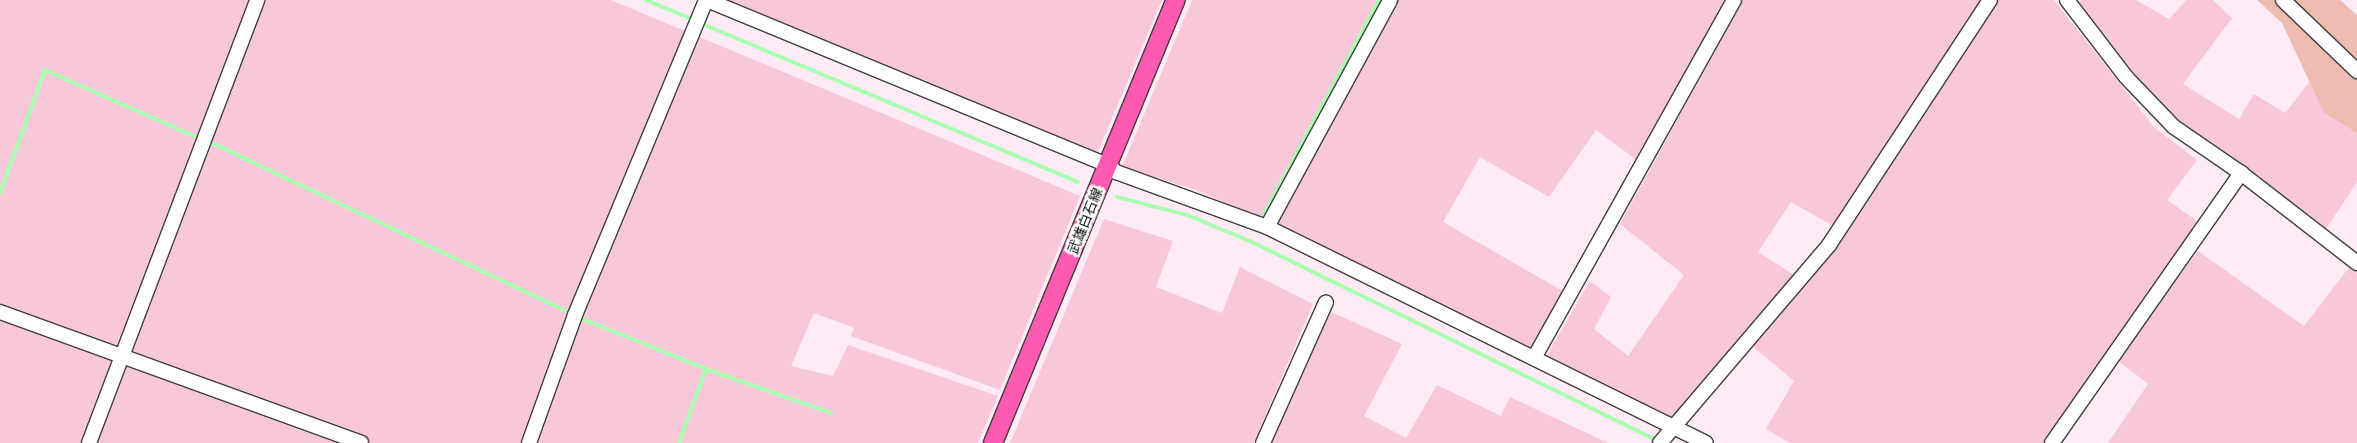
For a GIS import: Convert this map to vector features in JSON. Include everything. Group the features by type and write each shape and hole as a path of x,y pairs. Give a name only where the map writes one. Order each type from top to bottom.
{"main road":[{"name":"武雄白石線","path":"993,443 1176,0"}],"street":[{"path":"89,443 257,0"},
{"path":"1267,228 1390,0"},
{"path":"1534,358 1734,0"},
{"path":"1665,434 1682,421 1829,245 1990,0"},
{"path":"2067,0 2126,77 2174,127 2241,174 2357,263"},
{"path":"2283,0 2357,71"},
{"path":"529,443 575,315 705,4 1108,165 1116,172 1267,228 1534,358 1665,434 1706,443"},
{"path":"2052,443 2241,174"},
{"path":"1263,443 1326,302"},
{"path":"0,312 361,443"}],"shaded area":[{"path":"0,0 611,0 1080,196 1000,390 851,336 854,328 814,313 791,366 833,376 848,345 998,396 978,443 0,443"},
{"path":"723,0 1162,0 1096,156"},
{"path":"1192,0 1727,0 1638,161 1596,130 1549,197 1480,157 1443,222 1566,293 1530,351 1277,225 1193,189 1122,167"},
{"path":"1743,0 1983,0 1835,227 1791,202 1758,252 1796,276 1672,420 1545,358 1590,281 1611,297 1594,329 1628,356 1684,275 1620,224"},
{"path":"1998,0 2054,0 2154,127 2197,160 2167,200 2200,223 2049,443 1790,443 1766,429 1794,381 1751,345 1835,248"},
{"path":"2081,0 2136,0 2169,19 2186,0 2213,0 2232,18 2183,84 2239,119 2254,94 2285,113 2311,80 2324,113 2357,133 2357,182 2326,229 2164,110 2078,4"},
{"path":"2257,0 2340,0 2357,15 2357,133 2324,113 2282,23"},
{"path":"1104,219 1173,241 1156,287 1222,313 1240,267 1313,304 1254,443 1010,443"},
{"path":"2198,251 2304,326 2350,266 2357,273 2357,443 2108,443 2148,384 2117,360"},
{"path":"1327,310 1402,344 1364,416 1406,438 1437,385 1501,416 1510,397 1608,443 1268,443"}],"waterway":[{"path":"646,0 694,20"},
{"path":"1261,220 1379,0"},
{"path":"700,23 1078,182"},
{"path":"0,193 45,70 201,139"},
{"path":"208,141 572,314"},
{"path":"1117,197 1187,215 1252,242 1658,441"},
{"path":"578,317 706,369 831,413"},
{"path":"679,443 706,369"}]}
